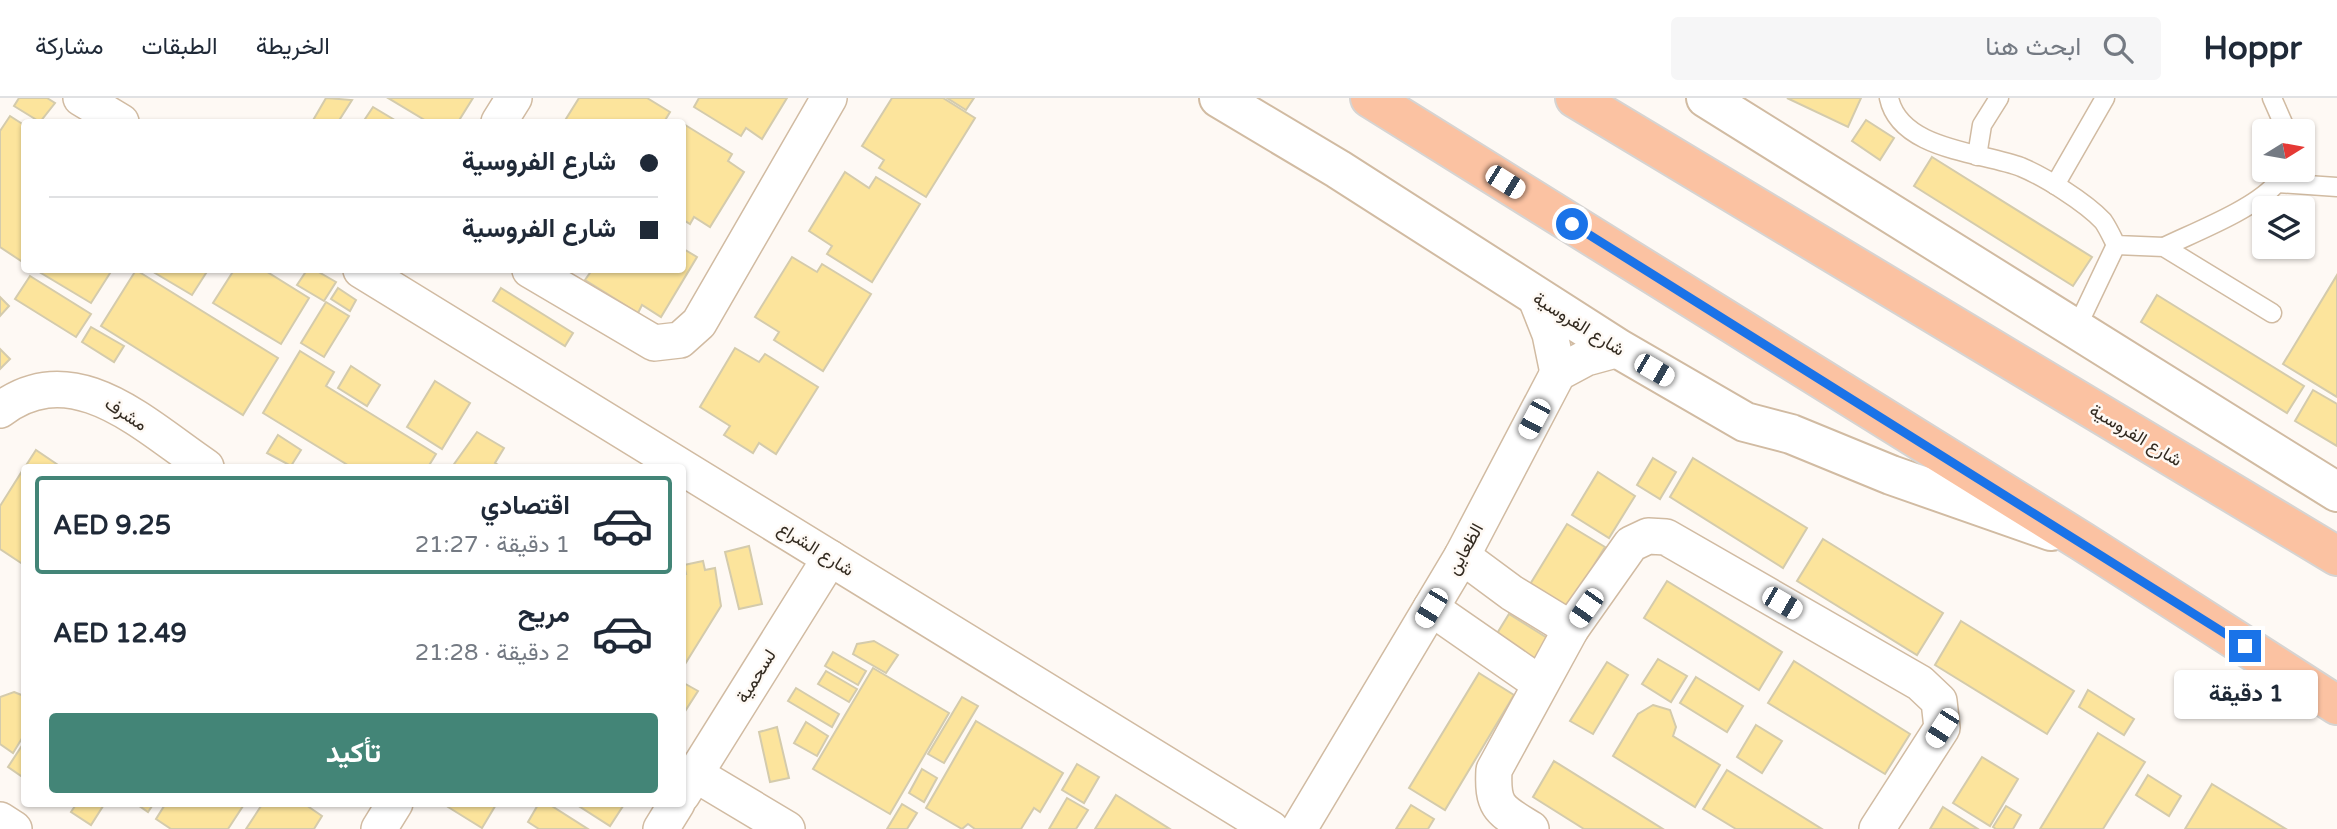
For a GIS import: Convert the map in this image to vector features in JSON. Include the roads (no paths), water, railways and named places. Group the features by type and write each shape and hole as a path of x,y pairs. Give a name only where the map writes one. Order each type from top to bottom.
{"highway":[{"name":"شارع الفروسية","path":"1370,98 2083,542 2337,705"},
{"name":"شارع الفروسية","path":"1575,98 2337,556"}],"main road":[{"name":"شارع الفروسية","path":"1219,98 1338,169 1619,349 1745,422 1791,434 1891,475 2083,542"},
{"path":"1706,98 2337,492"}],"street":[{"path":"81,98 116,119"},
{"path":"501,119 514,98"},
{"path":"535,273 654,343 680,340 699,323 829,98"},
{"name":"شارع الشراع","path":"373,273 404,281 831,558 1271,829"},
{"path":"1535,296 1550,334 1558,373 1587,358 1619,349"},
{"name":"الظعاين","path":"1299,829 1462,556 1558,373"},
{"name":"مشرف","path":"0,410 15,399 43,389 72,388 100,397 201,464"},
{"path":"1531,829 1499,809 1493,793 1494,770 1570,629 1631,544 1648,537 1666,537 1920,683 1939,701 1942,728 1877,829"},
{"path":"1462,556 1511,593 1570,629"},
{"name":"لسحمية","path":"689,784 831,558"},
{"path":"1431,608 1539,683"},
{"path":"689,784 787,829"},
{"path":"379,829 393,807"},
{"path":"661,829 675,807"},
{"path":"0,820 14,829"}],"lane":[{"path":"1889,98 1901,124 1924,138 2021,167 2055,185 2103,221 2116,245"},
{"path":"1977,156 1982,125 1998,98"},
{"path":"2055,185 2105,98"},
{"path":"2272,98 2281,119"},
{"path":"2116,245 2164,247 2223,219 2270,182"},
{"path":"2310,182 2337,187"},
{"path":"2076,329 2116,245"},
{"path":"2164,247 2272,313"}]}
